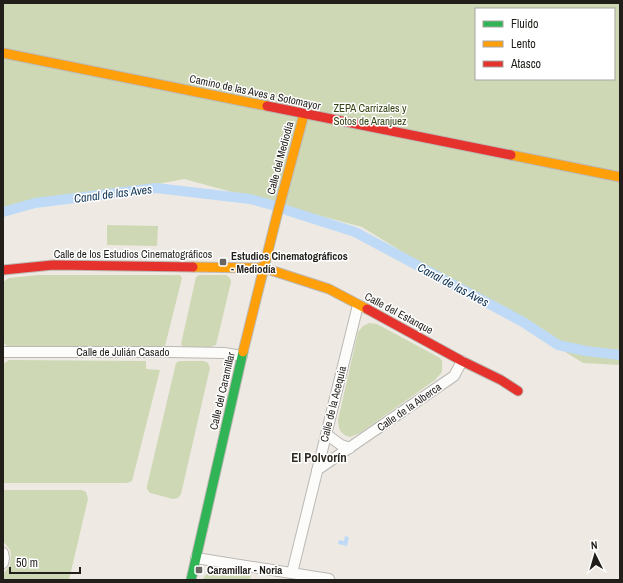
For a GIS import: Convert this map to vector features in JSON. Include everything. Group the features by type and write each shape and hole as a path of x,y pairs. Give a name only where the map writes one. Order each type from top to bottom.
{"street":[{"name":"Camino de las Aves a Sotomayor","path":"3,53 620,177"},
{"name":"Calle del Mediodía","path":"279,207 304,114"},
{"name":"Calle del Caramillar","path":"191,580 242,356 279,207"},
{"name":"Calle de los Estudios Cinematográficos","path":"3,270 53,265 264,268"},
{"name":"Calle del Estanque","path":"264,268 329,289 462,361 501,380 518,391"},
{"name":"Calle de la Acequia","path":"292,573 358,305"},
{"name":"Calle de Julián Casado","path":"3,352 179,352 224,353 242,356"},
{"name":"Calle de la Alberca","path":"317,470 454,376 462,361"},
{"path":"326,434 341,445 350,448"},
{"path":"3,553 3,563"},
{"path":"196,558 329,579"}],"green space":[{"name":"ZEPA Carrizales y Sotos de Aranjuez","path":"3,3 620,3 620,365 583,363 362,227 184,179 3,213"},
{"path":"107,225 158,226 157,246 107,245"},
{"path":"39,275 180,275 182,278 165,346 7,346 3,342 3,282 9,278"},
{"path":"199,275 226,275 230,278 231,282 216,345 210,347 183,347 181,344 196,277"},
{"path":"369,323 377,324 440,358 442,361 442,372 435,380 360,433 350,437 344,435 341,431 338,420 358,332 363,326"},
{"path":"9,360 146,361 146,369 160,370 132,481 127,483 3,483 3,364"},
{"path":"179,361 204,361 208,363 210,368 181,494 178,498 173,499 150,493 147,486 176,363"},
{"path":"3,490 82,490 86,492 88,499 69,580 3,580 3,574 10,565 11,555 10,550 3,541"},
{"path":"218,568 251,574 250,580 202,580 208,572"}],"water":[{"path":"345,536 349,537 347,546 338,544 339,540 344,541"}],"waterway":[{"name":"Canal de las Aves","path":"3,212 35,203 156,188 250,199 272,205"},
{"name":"Canal de las Aves","path":"286,210 355,232 523,322 558,345 586,351 620,355"}],"traffic: fast":[{"path":"191,580 243,352"}],"traffic: slow":[{"path":"3,53 267,106"},
{"path":"243,352 304,114"},
{"path":"511,155 620,177"},
{"path":"193,267 264,268 329,289 367,309"}],"traffic: jam":[{"path":"267,106 511,155"},
{"path":"3,270 53,265 193,267"},
{"path":"367,309 462,361 501,380 518,391"}],"place":[{"name":"Estudios Cinematográficos - Mediodía","path":"223,262"},
{"name":"Caramillar - Noria","path":"199,570"}],"district":[{"name":"El Polvorín","path":"319,457"}]}
